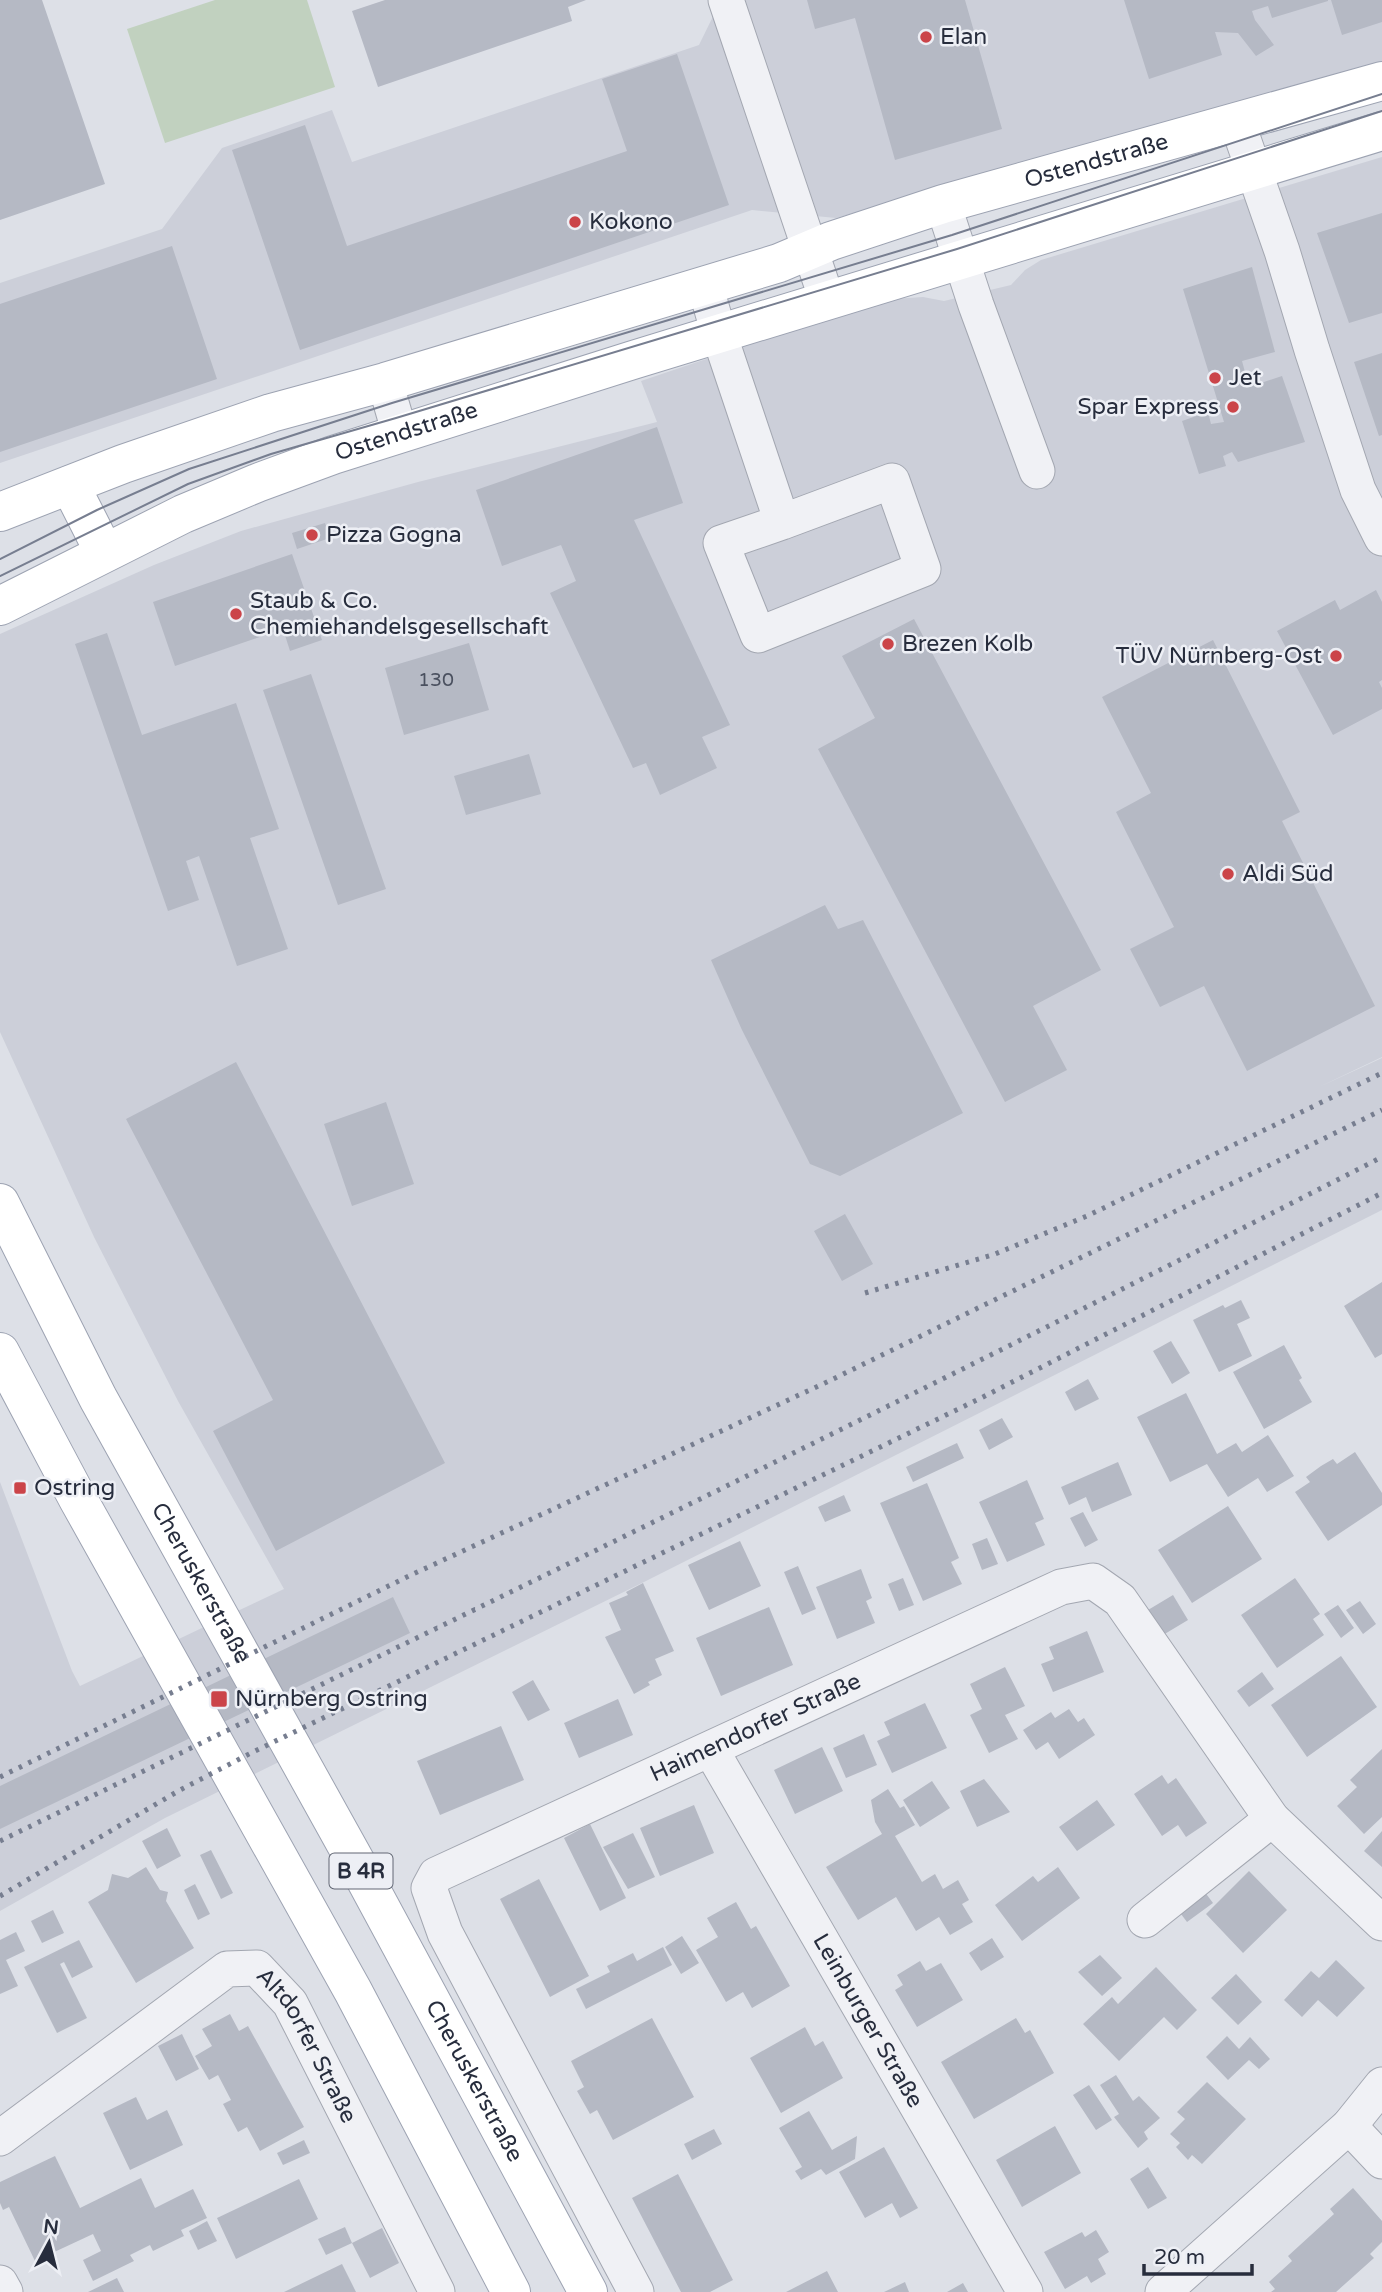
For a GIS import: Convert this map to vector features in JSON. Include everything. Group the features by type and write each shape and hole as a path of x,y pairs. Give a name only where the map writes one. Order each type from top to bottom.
{"main road":[{"name":"Ostendstraße","path":"0,512 271,412 385,382 705,285 943,204 1382,81"},
{"name":"Ostendstraße","path":"0,606 183,514 332,455 827,300 1382,131"},
{"path":"70,485 104,552"},
{"name":"Cheruskerstraße","path":"0,1203 98,1398 370,1887 589,2292"},
{"name":"B 4R","path":"0,1352 78,1499 353,1991 511,2292"}],"street":[{"path":"726,0 827,300"},
{"path":"1237,122 1282,251 1358,490 1382,538"},
{"path":"943,204 1037,471"},
{"path":"705,285 782,522"},
{"path":"385,382 400,434"},
{"path":"892,481 923,569 758,635 721,543 782,522 892,481"},
{"name":"Haimendorfer Straße","path":"636,2292 444,1933 429,1888 436,1875 1061,1587 1093,1581 1120,1600 1272,1819 1382,1923"},
{"name":"Leinburger Straße","path":"711,1750 1025,2292"},
{"path":"1145,1920 1272,1819"},
{"name":"Altdorfer Straße","path":"0,2138 227,1969 257,1968 290,2003 437,2292"},
{"path":"1163,2292 1349,2126 1382,2085"},
{"path":"1349,2126 1382,2161"},
{"path":"0,2283 5,2292"}],"shaded area":[{"path":"721,0 1382,0 1382,67 836,218 752,210 0,463 0,283 162,229 222,148 332,110 352,162 699,45"},
{"path":"1382,157 1382,1057 1319,1087 1382,1058 1382,1210 646,1581 165,1818 0,1911 0,1482 80,1686 284,1589 178,1401 94,1237 0,1032 0,634 154,565 241,531 418,482 657,422 641,381 849,311 893,299 923,297 944,301 1011,285 1025,270 1041,260"}],"green space":[{"path":"215,0 307,0 335,87 165,143 127,29"}],"building":[{"path":"0,0 42,0 105,184 0,220"},
{"path":"385,0 586,0 568,7 572,21 378,87 352,11"},
{"path":"807,0 965,0 1002,129 895,160 855,18 815,29"},
{"path":"1124,0 1328,1 1272,18 1268,6 1252,11 1255,20 1274,45 1256,56 1238,33 1215,32 1222,55 1149,79"},
{"path":"1331,0 1382,0 1382,22 1342,35"},
{"path":"677,54 729,205 300,350 232,150 305,125 347,246 627,151 602,79"},
{"path":"1382,213 1382,313 1349,323 1317,233"},
{"path":"172,246 217,379 0,452 0,304"},
{"path":"1252,267 1275,352 1242,361 1249,387 1282,376 1305,442 1238,462 1232,452 1223,456 1226,466 1199,474 1182,421 1208,412 1211,424 1224,422 1183,289"},
{"path":"1382,353 1382,435 1379,436 1354,362"},
{"path":"657,427 683,503 634,520 730,725 702,737 717,768 660,795 646,763 633,768 550,593 576,581 561,545 502,566 476,490"},
{"path":"325,523 330,538 297,549 292,533"},
{"path":"292,554 322,640 290,651 283,629 175,666 153,602"},
{"name":"TÜV Nürnberg-Ost","path":"1376,590 1382,602 1382,680 1379,682 1382,688 1382,709 1333,735 1277,631 1335,600 1340,610"},
{"path":"914,619 1101,970 1033,1006 1067,1070 1005,1102 818,749 875,718 842,656"},
{"path":"107,633 142,735 236,703 279,829 250,838 288,949 237,966 199,856 186,861 199,900 168,911 75,644"},
{"name":"Aldi Süd","path":"1213,640 1300,812 1282,821 1375,1006 1247,1071 1204,986 1160,1007 1130,949 1174,927 1116,812 1151,793 1102,697"},
{"path":"469,643 489,710 404,735 385,668"},
{"path":"311,674 386,889 338,905 263,690"},
{"path":"529,754 541,794 466,815 454,776"},
{"path":"825,905 838,929 863,920 963,1113 840,1176 810,1164 742,1030 711,960"},
{"path":"236,1062 445,1463 276,1551 213,1431 273,1400 126,1119"},
{"path":"386,1102 414,1184 352,1206 324,1124"},
{"path":"845,1214 873,1264 842,1281 814,1231"},
{"path":"1382,1282 1382,1354 1375,1358 1344,1306"},
{"path":"1241,1300 1250,1318 1237,1324 1252,1356 1219,1372 1193,1320 1223,1305 1225,1308"},
{"path":"1171,1341 1190,1373 1172,1384 1153,1351"},
{"path":"1284,1345 1312,1402 1264,1429 1233,1372"},
{"path":"1088,1379 1099,1399 1075,1411 1065,1392"},
{"path":"1186,1393 1217,1454 1236,1443 1242,1452 1268,1435 1294,1476 1267,1492 1258,1478 1228,1497 1207,1464 1170,1482 1137,1417"},
{"path":"1002,1418 1013,1437 989,1450 979,1430"},
{"path":"957,1443 964,1458 913,1482 906,1467"},
{"path":"1355,1452 1382,1493 1382,1505 1328,1541 1295,1492 1310,1482 1306,1477 1321,1466 1333,1459 1337,1464"},
{"path":"1118,1462 1132,1495 1092,1512 1086,1497 1069,1505 1061,1487"},
{"path":"1027,1480 1044,1519 1035,1523 1045,1545 1007,1562 979,1502"},
{"path":"927,1483 959,1558 951,1562 962,1584 923,1601 880,1503"},
{"path":"844,1495 851,1511 825,1522 818,1507"},
{"path":"1228,1506 1262,1559 1192,1603 1158,1550"},
{"path":"1083,1512 1098,1540 1085,1547 1070,1518"},
{"path":"987,1538 998,1564 982,1570 972,1544"},
{"path":"740,1541 761,1586 709,1610 688,1565"},
{"path":"798,1566 816,1609 802,1615 784,1572"},
{"path":"861,1569 872,1598 866,1601 875,1623 837,1639 816,1587"},
{"path":"903,1578 914,1605 899,1611 888,1584"},
{"path":"1295,1578 1320,1614 1313,1619 1324,1635 1277,1668 1241,1615"},
{"path":"643,1583 674,1651 655,1659 662,1675 634,1694 605,1637 621,1630 609,1603 628,1595 626,1592"},
{"path":"1173,1595 1188,1620 1163,1635 1148,1610"},
{"path":"393,1597 410,1633 0,1829 0,1786"},
{"path":"1360,1601 1376,1624 1363,1634 1346,1610"},
{"path":"1338,1605 1354,1628 1341,1638 1324,1614"},
{"path":"769,1607 793,1665 721,1696 696,1638"},
{"path":"1087,1631 1104,1672 1053,1692 1041,1664 1054,1659 1049,1647"},
{"path":"1341,1656 1377,1707 1307,1757 1271,1705"},
{"path":"1005,1667 1025,1706 1005,1715 1018,1739 989,1753 970,1715 982,1709 970,1684"},
{"path":"1262,1672 1274,1689 1249,1707 1237,1691"},
{"path":"533,1680 550,1710 528,1721 512,1692"},
{"path":"618,1699 633,1735 579,1758 564,1723"},
{"path":"925,1703 947,1748 892,1773 877,1741 890,1735 884,1722"},
{"path":"1069,1709 1078,1722 1084,1718 1095,1735 1059,1759 1048,1742 1036,1750 1023,1730 1051,1712 1055,1718"},
{"path":"501,1726 524,1780 440,1815 417,1761"},
{"path":"864,1734 877,1765 846,1778 833,1748"},
{"path":"822,1747 843,1791 795,1814 774,1770"},
{"path":"1382,1749 1382,1817 1364,1834 1337,1806 1357,1787 1350,1780"},
{"path":"1162,1775 1168,1784 1176,1778 1207,1823 1186,1837 1178,1825 1162,1836 1134,1794"},
{"path":"984,1779 1010,1812 977,1827 960,1791"},
{"path":"932,1781 950,1808 920,1827 903,1800"},
{"path":"888,1789 900,1808 904,1806 915,1825 895,1836 922,1882 935,1874 943,1889 958,1880 969,1900 962,1904 973,1922 950,1935 939,1917 916,1931 896,1897 858,1920 826,1867 882,1834 875,1822 871,1800"},
{"path":"1097,1800 1115,1825 1077,1851 1059,1827"},
{"path":"694,1805 714,1853 660,1876 640,1828"},
{"path":"590,1824 626,1898 600,1911 564,1838"},
{"path":"167,1828 181,1856 157,1869 142,1841"},
{"path":"1382,1831 1382,1867 1364,1851"},
{"path":"633,1833 655,1877 628,1889 603,1847"},
{"path":"211,1850 233,1893 221,1899 200,1855"},
{"path":"146,1867 160,1890 168,1892 166,1901 194,1948 136,1983 88,1902 108,1890 112,1874 128,1878"},
{"path":"1058,1867 1080,1898 1022,1941 995,1905 1033,1876 1038,1882"},
{"path":"1249,1871 1287,1910 1243,1953 1206,1914"},
{"path":"539,1879 589,1976 550,1997 500,1899"},
{"path":"195,1884 210,1914 198,1920 184,1890"},
{"path":"1201,1887 1213,1903 1187,1922 1175,1906"},
{"path":"736,1902 751,1929 756,1926 790,1986 752,2008 743,1992 726,2002 696,1950 718,1937 707,1918"},
{"path":"53,1910 64,1933 42,1943 31,1921"},
{"path":"16,1932 25,1951 6,1960 18,1986 0,1994 0,1940"},
{"path":"682,1936 699,1963 681,1974 665,1947"},
{"path":"992,1938 1004,1957 981,1971 969,1953"},
{"path":"79,1940 93,1967 72,1978 64,1962 60,1964 87,2018 57,2033 24,1967"},
{"path":"663,1947 672,1965 586,2009 576,1989 610,1972 607,1966 633,1953 637,1961"},
{"path":"1100,1955 1122,1978 1102,1996 1078,1972"},
{"path":"1336,1960 1365,1988 1337,2017 1318,2000 1302,2017 1284,2000 1311,1971 1319,1978"},
{"path":"920,1961 926,1971 941,1963 963,2000 917,2027 895,1990 903,1985 897,1975"},
{"path":"1156,1967 1197,2010 1177,2030 1164,2017 1119,2061 1083,2024 1112,1997 1118,2004"},
{"path":"1236,1974 1262,2002 1238,2025 1211,1998"},
{"path":"230,2014 239,2031 248,2026 304,2127 260,2151 247,2127 238,2132 223,2104 231,2100 218,2075 209,2080 195,2056 212,2046 202,2029"},
{"path":"652,2018 694,2097 613,2140 597,2110 590,2114 577,2091 584,2087 571,2061"},
{"path":"1016,2018 1025,2033 1030,2030 1054,2073 974,2119 941,2062"},
{"path":"805,2027 815,2046 823,2041 843,2078 781,2113 750,2058"},
{"path":"182,2034 199,2069 176,2081 158,2046"},
{"path":"1227,2036 1239,2049 1250,2037 1270,2059 1259,2069 1249,2060 1228,2080 1206,2057"},
{"path":"1116,2075 1133,2101 1139,2096 1160,2118 1144,2132 1148,2139 1138,2148 1114,2117 1119,2114 1100,2085"},
{"path":"1207,2082 1246,2119 1202,2164 1192,2155 1188,2160 1176,2147 1180,2143 1170,2134 1185,2119 1177,2112"},
{"path":"1089,2085 1112,2120 1096,2130 1073,2095"},
{"path":"136,2097 147,2120 167,2110 183,2145 130,2170 103,2113"},
{"path":"809,2111 832,2150 857,2136 855,2159 826,2175 821,2169 801,2180 795,2171 802,2167 779,2128"},
{"path":"1055,2126 1081,2173 1022,2207 996,2160"},
{"path":"714,2129 722,2144 692,2160 684,2144"},
{"path":"304,2140 310,2153 283,2165 277,2153"},
{"path":"884,2147 918,2208 900,2218 892,2203 865,2218 839,2172"},
{"path":"55,2156 80,2208 141,2178 155,2208 193,2189 207,2218 181,2230 184,2236 153,2251 150,2245 130,2255 134,2261 93,2281 83,2260 101,2251 93,2234 35,2261 9,2207 3,2210 0,2203 0,2182"},
{"path":"1148,2167 1167,2198 1148,2209 1130,2179"},
{"path":"678,2174 733,2280 710,2292 681,2292 632,2198"},
{"path":"299,2179 318,2219 236,2259 217,2218"},
{"path":"1353,2188 1382,2221 1382,2242 1370,2254 1374,2258 1336,2292 1271,2292 1275,2289 1269,2282 1292,2261 1288,2256 1334,2214 1330,2209"},
{"path":"207,2221 217,2241 198,2250 189,2231"},
{"path":"345,2227 352,2243 326,2255 318,2239"},
{"path":"382,2228 399,2263 370,2278 352,2243"},
{"path":"1096,2230 1109,2252 1098,2259 1106,2274 1091,2283 1087,2276 1065,2289 1044,2252 1082,2232 1085,2237"},
{"path":"342,2264 356,2292 284,2292"},
{"path":"827,2271 838,2292 786,2292"},
{"path":"117,2278 124,2292 88,2292"},
{"path":"905,2282 909,2292 884,2292"},
{"path":"963,2283 968,2292 947,2292"}],"tram line":[{"path":"0,559 97,510 189,469 392,403 952,235 1382,94"},
{"path":"0,576 188,484 271,454 957,249 1382,111"}],"railway":[{"path":"865,1293 995,1254 1087,1216 1382,1073"},
{"path":"0,1777 411,1575 827,1382 1382,1110"},
{"path":"0,1841 520,1588 1382,1157"},
{"path":"0,1896 180,1790 251,1753 981,1398 1382,1193"}],"place":[{"name":"Elan","path":"926,37"},
{"name":"Kokono","path":"575,222"},
{"name":"Jet","path":"1215,378"},
{"name":"Spar Express","path":"1233,407"},
{"name":"Pizza Gogna","path":"312,535"},
{"name":"Staub & Co. Chemiehandelsgesellschaft","path":"236,614"},
{"name":"Brezen Kolb","path":"888,644"},
{"name":"TÜV Nürnberg-Ost","path":"1336,656"},
{"name":"Aldi Süd","path":"1228,874"},
{"name":"Ostring","path":"20,1488"},
{"name":"Nürnberg Ostring","path":"219,1699"}]}
